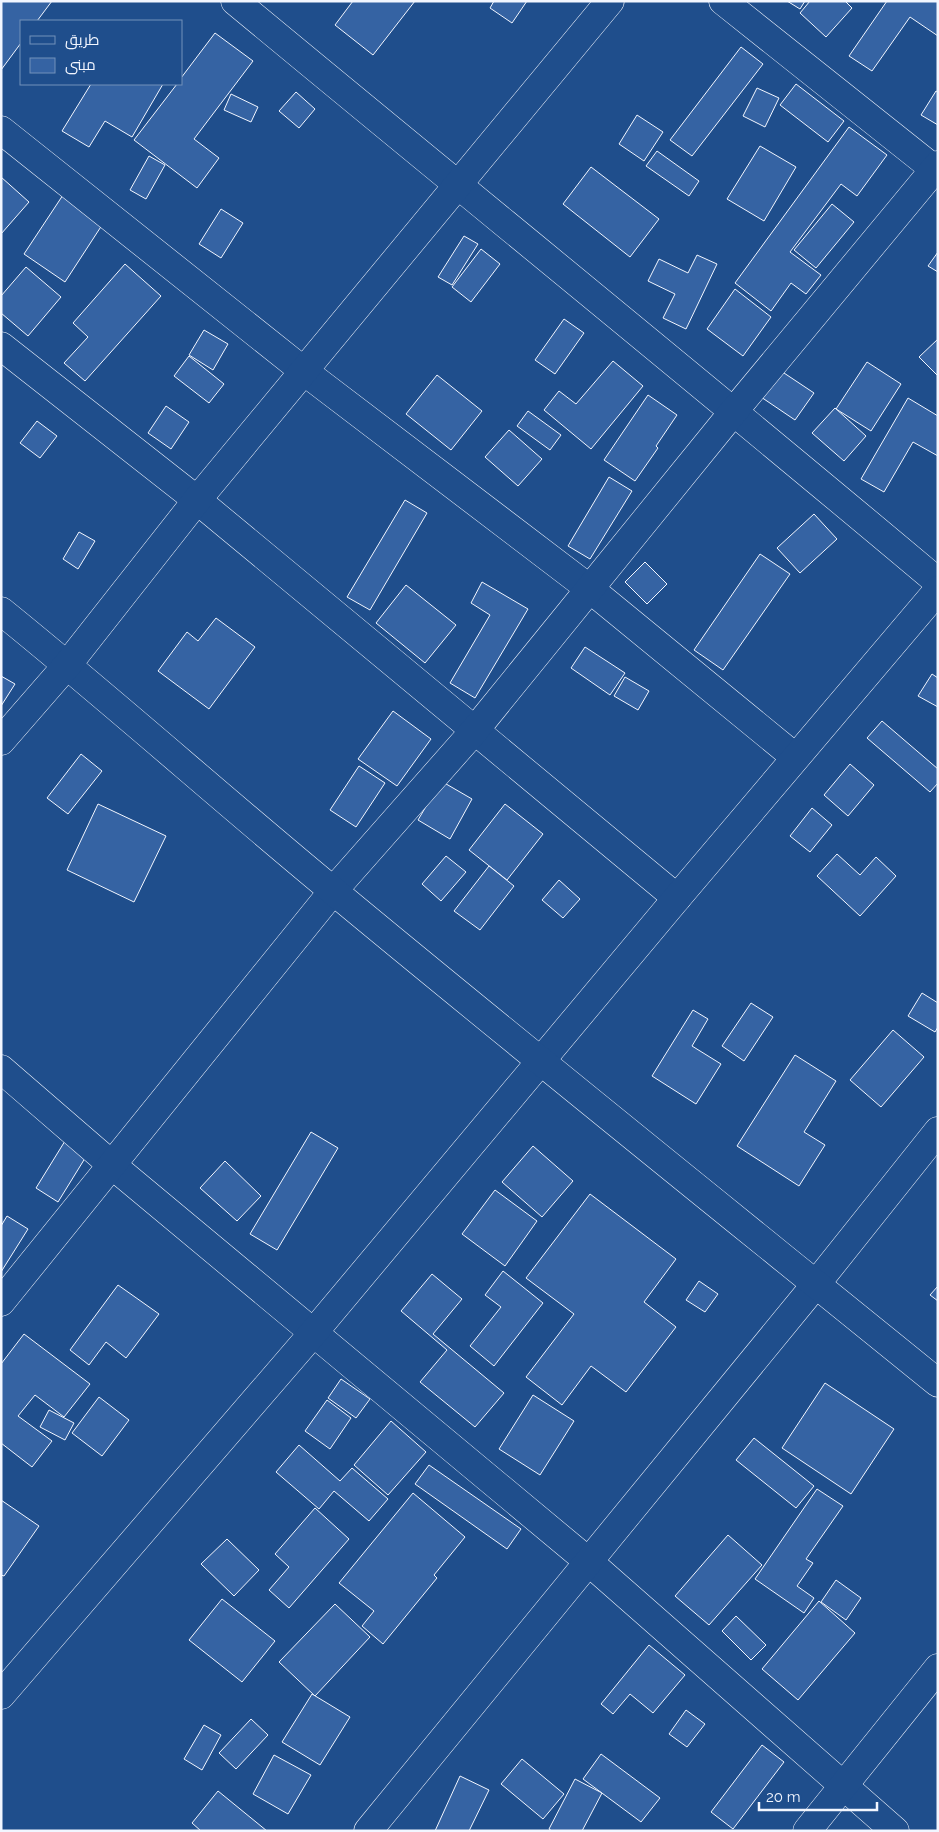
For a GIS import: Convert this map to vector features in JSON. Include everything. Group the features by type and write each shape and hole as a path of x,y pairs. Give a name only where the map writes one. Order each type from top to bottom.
{"street":[{"path":"235,1 734,411 938,582"},
{"path":"1,741 68,664 197,500 305,372 610,1"},
{"path":"1,1302 333,891 475,730 734,411 937,168 723,1"},
{"path":"1,130 305,372 590,589 796,758"},
{"path":"1,346 197,500 677,898"},
{"path":"1,1695 314,1332 677,898 938,590"},
{"path":"1,611 68,664 333,891 540,1062 938,1383"},
{"path":"1,1069 112,1165 589,1562 895,1831"},
{"path":"368,1831 816,1284 938,1131"},
{"path":"807,1831 938,1668"}],"building":[{"path":"1,1 52,1 38,20 20,20 20,44 1,70"},
{"path":"353,1 415,1 373,55 335,25"},
{"path":"494,1 527,1 512,23 490,8"},
{"path":"787,1 805,1 800,9"},
{"path":"810,1 845,1 852,8 826,37 800,13"},
{"path":"887,1 938,1 938,36 910,17 872,71 849,56"},
{"path":"215,33 253,61 194,139 219,158 197,188 134,140 176,85 182,85 182,77"},
{"path":"741,47 763,64 692,156 670,140"},
{"path":"796,84 844,121 828,142 780,105"},
{"path":"90,85 162,85 132,137 105,121 89,147 62,131"},
{"path":"757,88 779,98 765,127 743,116"},
{"path":"936,91 938,92 938,125 921,115"},
{"path":"296,92 315,109 299,128 279,111"},
{"path":"231,94 258,107 251,122 224,110"},
{"path":"637,115 663,132 644,161 619,144"},
{"path":"849,127 887,155 857,196 841,184 790,252 821,275 806,294 791,283 771,311 735,283"},
{"path":"760,146 796,167 764,221 727,199"},
{"path":"657,151 699,181 689,196 646,166"},
{"path":"149,156 165,165 146,199 130,190"},
{"path":"591,167 659,219 630,257 563,204"},
{"path":"1,177 29,202 1,234"},
{"path":"63,195 104,222 65,282 24,254"},
{"path":"832,204 854,222 816,268 794,250"},
{"path":"221,209 243,223 221,258 199,244"},
{"path":"464,236 478,244 452,285 438,277"},
{"path":"481,249 500,264 471,302 452,287"},
{"path":"938,252 938,272 928,266"},
{"path":"697,255 717,264 686,329 663,318 675,294 648,281 659,259 688,273"},
{"path":"125,264 161,296 85,381 64,363 88,337 73,323"},
{"path":"26,267 61,297 28,336 1,313 1,296"},
{"path":"735,289 771,317 743,356 707,329"},
{"path":"564,319 584,333 555,374 535,360"},
{"path":"204,330 228,344 213,370 189,355"},
{"path":"938,339 938,376 919,357"},
{"path":"189,356 224,384 209,403 174,376"},
{"path":"613,361 643,386 591,449 544,410 559,391 576,404"},
{"path":"867,362 901,384 871,431 836,409"},
{"path":"778,369 814,393 795,420 761,397"},
{"path":"437,375 482,411 451,450 406,414"},
{"path":"648,395 677,415 656,446 658,448 635,481 604,460"},
{"path":"908,398 938,416 938,456 913,442 884,492 861,479"},
{"path":"166,406 189,422 171,449 148,433"},
{"path":"835,408 866,436 844,461 812,433"},
{"path":"528,411 561,435 550,450 517,426"},
{"path":"37,421 57,436 40,458 20,443"},
{"path":"509,430 542,459 518,486 485,457"},
{"path":"609,477 632,491 590,559 568,546"},
{"path":"405,500 427,513 370,610 347,597"},
{"path":"814,514 837,539 800,573 777,548"},
{"path":"79,532 95,541 78,569 63,559"},
{"path":"760,554 790,574 723,670 694,650"},
{"path":"645,562 667,584 647,604 625,582"},
{"path":"482,582 528,609 475,698 450,683 490,615 471,603"},
{"path":"406,585 456,625 425,663 376,623"},
{"path":"216,618 255,647 209,709 158,671 187,632 198,641"},
{"path":"585,647 625,673 610,695 571,668"},
{"path":"932,674 938,678 938,707 918,696"},
{"path":"1,676 15,684 1,706"},
{"path":"625,677 649,691 638,710 614,696"},
{"path":"393,711 431,739 397,786 358,759"},
{"path":"882,721 938,769 938,783 930,792 867,738"},
{"path":"81,754 102,771 68,814 47,798"},
{"path":"850,764 874,785 848,816 824,795"},
{"path":"359,766 385,783 356,827 330,810"},
{"path":"441,781 472,799 450,839 418,820"},
{"path":"98,804 166,836 134,902 67,870"},
{"path":"505,804 543,834 507,880 469,850"},
{"path":"812,808 832,825 810,852 790,836"},
{"path":"837,854 860,875 876,857 896,876 860,916 817,876"},
{"path":"446,856 466,872 441,901 422,884"},
{"path":"489,866 514,886 480,930 454,911"},
{"path":"559,880 580,899 563,918 542,900"},
{"path":"922,993 938,1003 938,1027 935,1032 908,1016"},
{"path":"751,1003 773,1017 744,1061 722,1046"},
{"path":"693,1010 708,1019 692,1046 721,1064 696,1104 652,1076"},
{"path":"893,1030 924,1057 881,1107 850,1080"},
{"path":"795,1055 836,1081 804,1132 825,1145 799,1186 737,1146"},
{"path":"311,1132 338,1148 277,1250 250,1234"},
{"path":"65,1141 87,1155 58,1202 36,1188"},
{"path":"533,1146 573,1181 542,1217 502,1182"},
{"path":"225,1161 261,1196 237,1221 200,1188"},
{"path":"495,1190 537,1221 505,1266 462,1234"},
{"path":"590,1194 676,1259 644,1302 676,1327 626,1392 591,1366 562,1405 526,1377 574,1314 526,1278"},
{"path":"7,1216 28,1229 1,1272 1,1226"},
{"path":"503,1271 543,1303 494,1366 470,1346 501,1307 485,1295"},
{"path":"432,1274 462,1299 433,1334 504,1393 475,1427 420,1382 447,1350 401,1311"},
{"path":"699,1281 718,1294 705,1312 686,1300"},
{"path":"118,1285 159,1314 126,1358 106,1342 89,1365 70,1350"},
{"path":"938,1286 938,1301 930,1295"},
{"path":"24,1334 90,1384 64,1417 35,1395 18,1416 52,1441 32,1467 1,1443 1,1364"},
{"path":"341,1379 370,1399 356,1418 328,1398"},
{"path":"825,1383 894,1429 851,1494 782,1448"},
{"path":"533,1395 574,1421 540,1475 499,1449"},
{"path":"99,1397 129,1420 102,1456 72,1433"},
{"path":"327,1400 351,1418 330,1449 305,1431"},
{"path":"49,1410 74,1423 65,1440 40,1427"},
{"path":"391,1421 426,1452 388,1495 354,1465"},
{"path":"754,1438 814,1486 796,1508 736,1460"},
{"path":"299,1445 340,1481 352,1468 388,1499 369,1521 334,1491 319,1509 276,1472"},
{"path":"429,1465 521,1529 507,1549 415,1484"},
{"path":"817,1489 843,1506 806,1559 813,1563 797,1586 814,1598 804,1613 755,1579"},
{"path":"413,1493 465,1537 434,1575 437,1578 383,1644 362,1626 374,1611 339,1583"},
{"path":"1,1500 39,1526 4,1576 1,1575"},
{"path":"315,1508 349,1539 289,1608 269,1590 289,1567 275,1554"},
{"path":"728,1535 762,1565 709,1625 675,1596"},
{"path":"227,1539 259,1570 234,1596 201,1564"},
{"path":"836,1580 861,1598 846,1620 821,1602"},
{"path":"222,1599 275,1641 242,1682 189,1640"},
{"path":"819,1601 855,1633 798,1700 762,1669"},
{"path":"335,1604 370,1637 315,1696 279,1662"},
{"path":"736,1616 766,1645 751,1660 722,1631"},
{"path":"649,1645 685,1675 653,1713 630,1694 613,1714 601,1704"},
{"path":"312,1694 350,1717 320,1765 282,1742"},
{"path":"686,1710 705,1724 687,1747 669,1734"},
{"path":"251,1719 268,1735 236,1769 219,1753"},
{"path":"204,1725 221,1735 202,1770 184,1759"},
{"path":"762,1745 784,1762 733,1829 711,1812"},
{"path":"601,1754 660,1798 641,1822 583,1779"},
{"path":"274,1755 311,1775 288,1814 253,1794"},
{"path":"522,1759 564,1794 543,1819 501,1784"},
{"path":"460,1776 489,1790 469,1831 435,1831"},
{"path":"575,1779 602,1793 582,1831 552,1831 549,1829"},
{"path":"218,1791 267,1831 201,1831 192,1823"}]}
